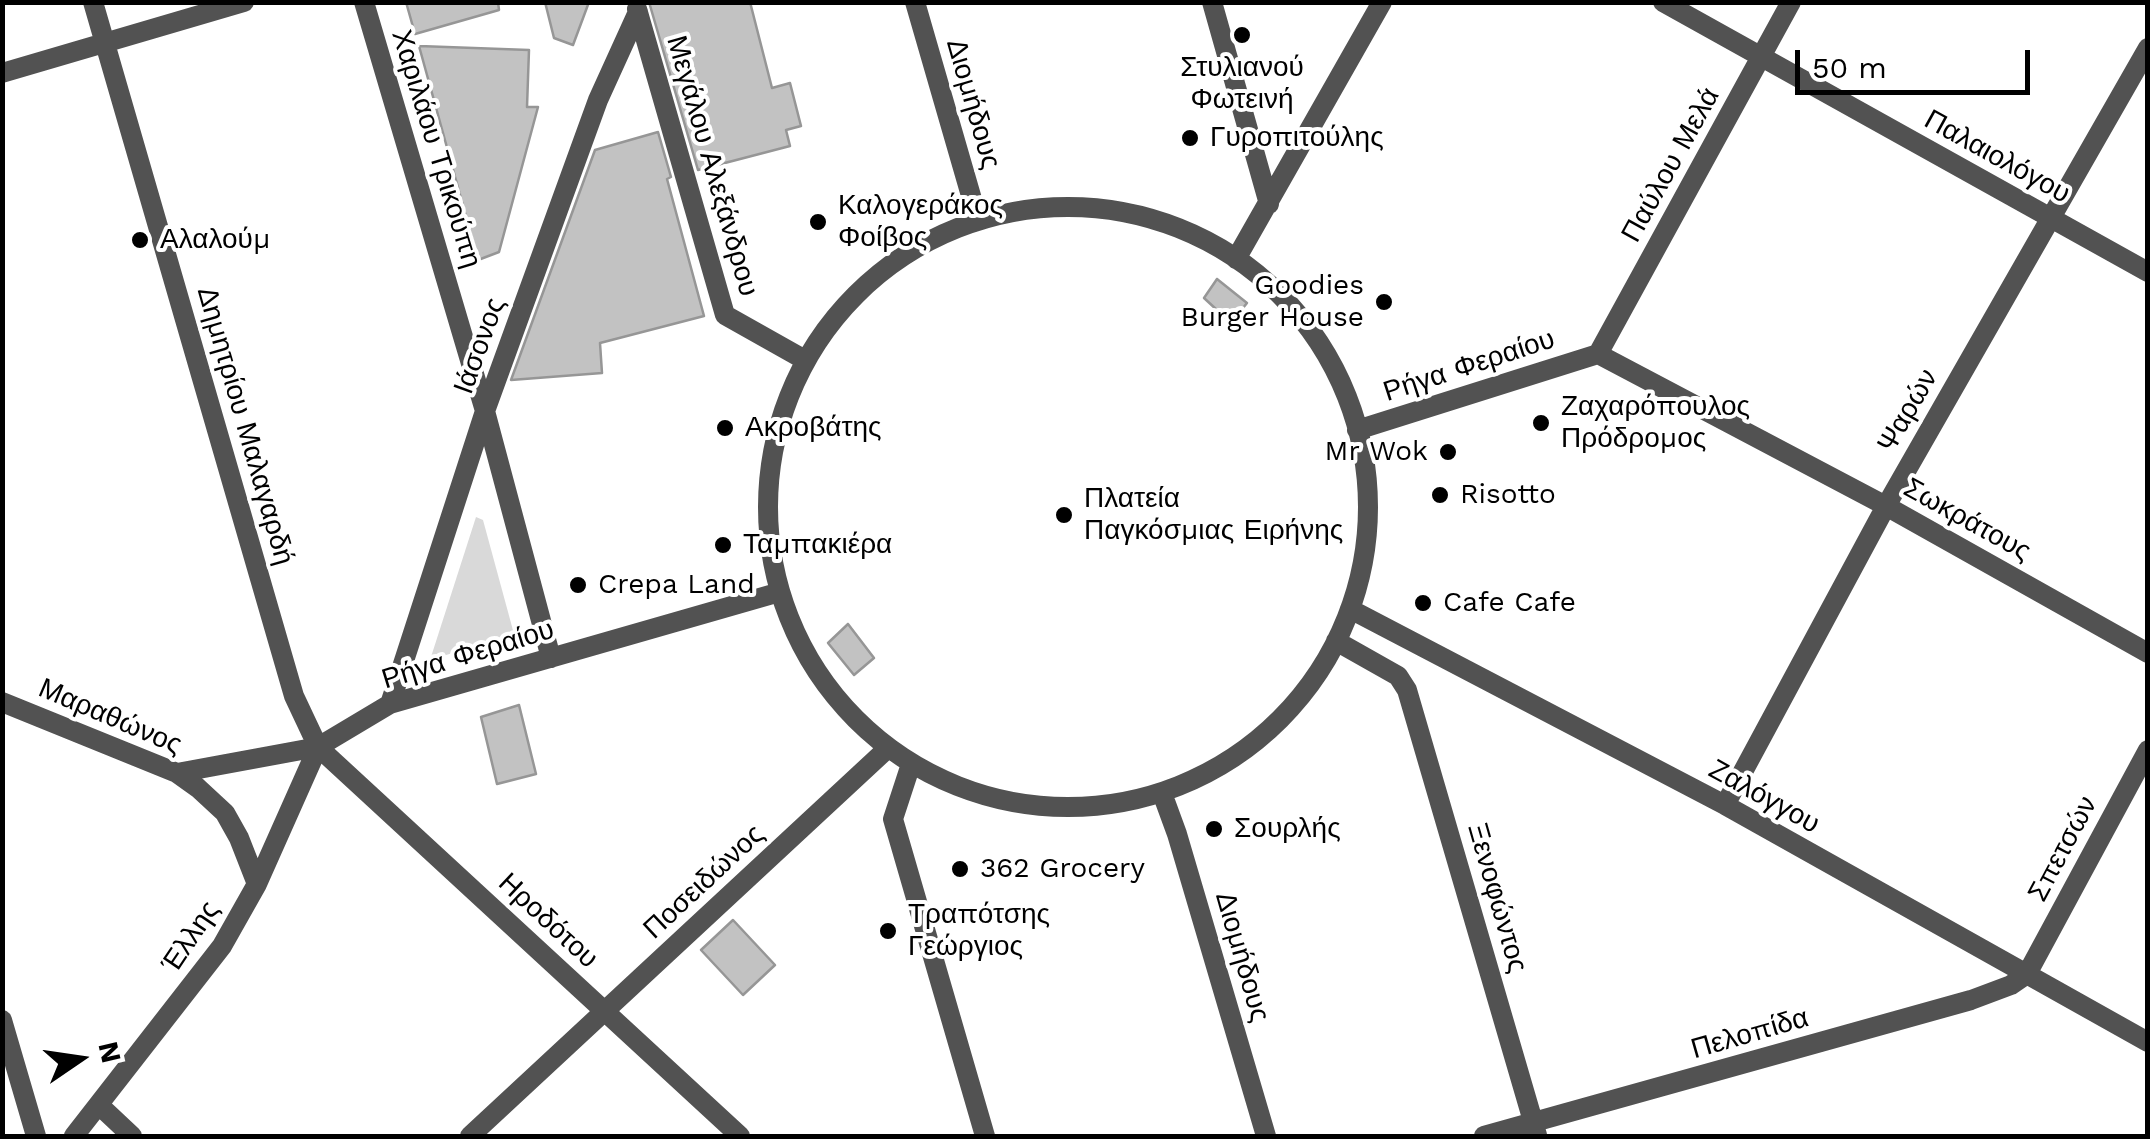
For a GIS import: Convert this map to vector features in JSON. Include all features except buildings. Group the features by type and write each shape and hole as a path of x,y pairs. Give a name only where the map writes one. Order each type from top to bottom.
{"street":[{"name":"Δημητρίου Μαλαγαρδή","path":"93,2 294,696 318,747"},
{"path":"2,73 244,2"},
{"name":"Χαριλάου Τρικούπη","path":"364,2 485,410 551,658"},
{"name":"Διομήδους","path":"914,2 978,220"},
{"path":"1212,2 1269,204"},
{"path":"1236,259 1382,2"},
{"name":"Παλαιολόγου","path":"1664,2 2148,272"},
{"name":"Παύλου Μελά","path":"1598,354 1791,2"},
{"name":"Ιάσονος","path":"390,704 485,410 598,100 637,7"},
{"name":"Μεγάλου Αλεξάνδρου","path":"637,7 725,315 805,360"},
{"name":"Ψαρών","path":"1725,805 1886,506 2148,48"},
{"path":"1050,207 1093,207 1136,214 1178,228 1236,259 1281,297 1318,343 1338,378 1357,430 1366,474 1367,520 1362,566 1350,610 1336,641 1299,698 1260,739 1214,770 1162,793 1098,806 1018,804 970,792 911,764 841,704 804,651 780,592 770,545 768,497 773,450 805,360 830,322 861,288 896,260 936,236 978,220 1050,207"},
{"name":"Ρήγα Φεραίου","path":"1357,430 1598,354"},
{"name":"Σωκράτους","path":"1598,354 1886,506 2148,653"},
{"name":"Ρήγα Φεραίου","path":"177,773 318,747 390,704 780,592"},
{"name":"Ζαλόγγου","path":"1350,610 1725,805 2148,1042"},
{"path":"1336,641 1398,676 1416,644"},
{"name":"Ξενοφώντος","path":"1398,676 1407,690 1536,1130"},
{"name":"Μαραθώνος","path":"2,702 177,773 225,813 258,884"},
{"name":"Έλλης","path":"74,1136 222,946 258,884 318,747"},
{"name":"Ηροδότου","path":"318,747 740,1136"},
{"name":"Ποσειδώνος","path":"470,1136 888,748"},
{"name":"Σπετσών","path":"2027,974 2148,750"},
{"path":"911,764 893,819 984,1136"},
{"name":"Διομήδους","path":"1162,793 1178,834 1266,1136"},
{"name":"Πελοπίδα","path":"1484,1136 1536,1130 1972,1000 2011,985 2027,974"},
{"path":"2,1020 36,1136"},
{"path":"100,1105 132,1136"}],"shaded area":[{"path":"476,517 483,520 514,634 430,660"}],"place":[{"name":"Στυλιανού Φωτεινή","path":"1242,35"},
{"name":"Γυροπιτούλης","path":"1190,138"},
{"name":"Καλογεράκος Φοίβος","path":"818,222"},
{"name":"Αλαλούμ","path":"140,240"},
{"name":"Goodies Burger House","path":"1384,302"},
{"name":"Ζαχαρόπουλος Πρόδρομος","path":"1541,423"},
{"name":"Ακροβάτης","path":"725,428"},
{"name":"Mr Wok","path":"1448,452"},
{"name":"Risotto","path":"1440,495"},
{"name":"Πλατεία Παγκόσμιας Ειρήνης","path":"1064,515"},
{"name":"Ταμπακιέρα","path":"723,545"},
{"name":"Crepa Land","path":"578,585"},
{"name":"Cafe Cafe","path":"1423,603"},
{"name":"Σουρλής","path":"1214,829"},
{"name":"362 Grocery","path":"960,869"},
{"name":"Τραπότσης Γεώργιος","path":"888,931"}]}
